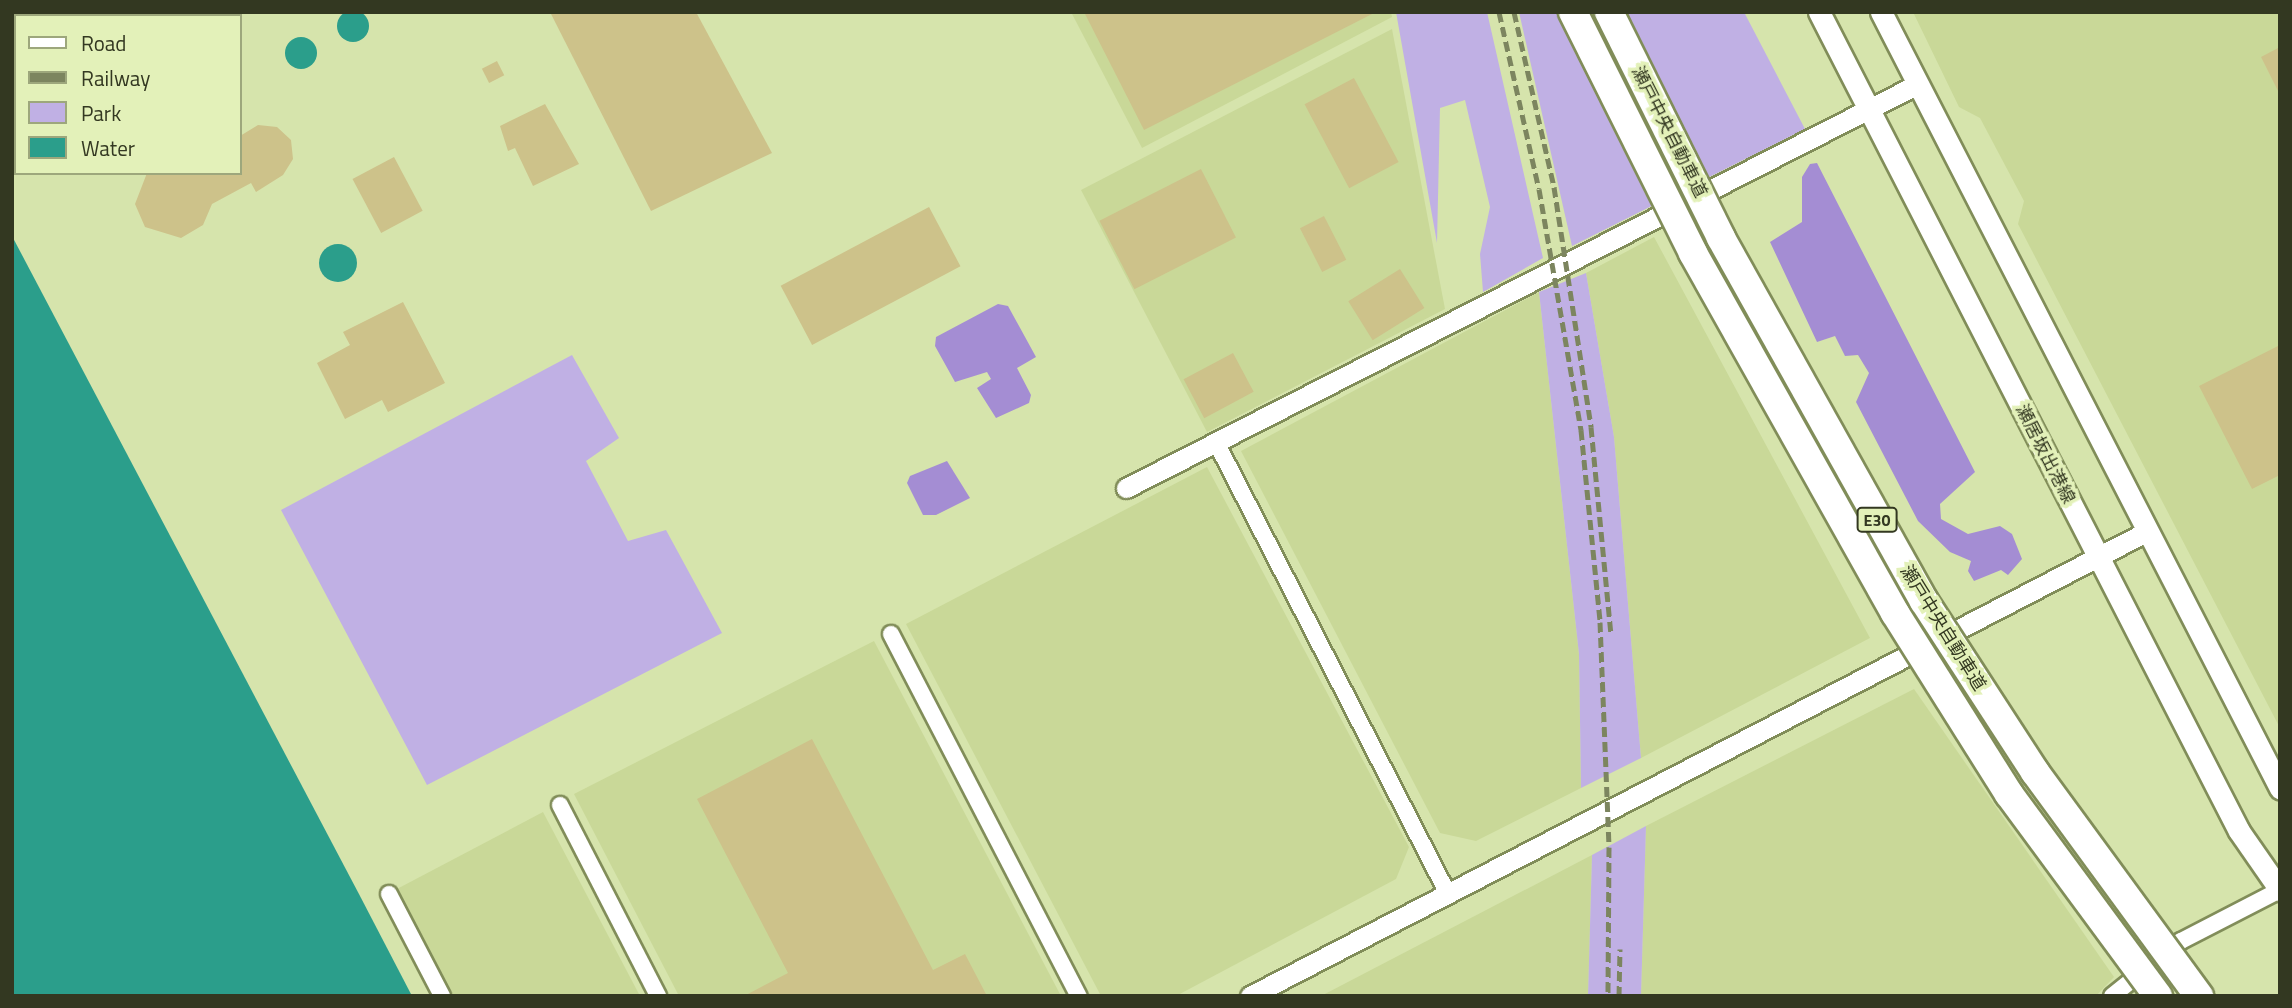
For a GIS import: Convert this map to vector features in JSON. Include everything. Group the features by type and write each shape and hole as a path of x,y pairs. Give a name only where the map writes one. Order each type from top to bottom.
{"highway":[{"name":"瀬戸中央自動車道","path":"1573,12 1699,265 1895,613 2009,793 2158,996"},
{"name":"瀬戸中央自動車道","path":"1609,12 1721,238 1924,601 2035,772 2199,996"}],"main road":[{"name":"瀬居坂出港線","path":"1819,12 2239,831 2280,890"},
{"path":"1881,12 2280,788"}],"street":[{"path":"1126,488 1918,84"},
{"path":"1216,442 1448,894"},
{"path":"1250,996 2148,531"},
{"path":"891,634 1079,996"},
{"path":"560,804 658,996"},
{"path":"2112,996 2181,941 2280,890"},
{"path":"389,894 442,996"}],"shaded area":[{"path":"1071,12 1391,12 1392,17 1142,148"},
{"path":"1913,12 2280,12 2280,728 2018,224 2024,201 1980,118 1959,107"},
{"path":"1392,29 1445,309 1207,432 1081,190"},
{"path":"1817,163 1975,472 1940,504 1941,519 1968,534 2000,526 2012,534 2022,559 2008,575 2001,570 1974,581 1968,571 1971,561 1950,552 1918,521 1856,402 1869,373 1858,355 1845,356 1835,336 1817,342 1770,242 1802,222 1802,177 1810,164"},
{"path":"1654,237 1870,638 1641,758 1614,437 1586,273"},
{"path":"1539,292 1579,654 1581,788 1476,841 1440,833 1241,451"},
{"path":"998,304 1008,306 1036,357 1017,368 1031,395 1029,403 996,418 977,388 991,379 987,372 955,382 935,346 936,337"},
{"path":"947,461 970,498 936,515 923,515 907,483 910,476"},
{"path":"1207,467 1409,847 1396,879 1176,996 1101,996 906,624"},
{"path":"874,641 1061,996 679,996 574,794"},
{"path":"1914,689 2114,977 2096,996 1641,996 1646,826"},
{"path":"543,812 640,996 451,996 395,890"},
{"path":"1592,855 1588,996 1321,996"}],"green space":[{"path":"1396,12 1487,12 1543,258 1483,292 1480,254 1490,207 1465,100 1440,108 1437,243"},
{"path":"1519,12 1744,12 1805,129 1572,246"},
{"path":"1586,273 1614,437 1641,758 1581,788 1579,654 1539,292"},
{"path":"572,355 619,438 586,461 628,541 666,530 722,633 427,785 281,510"},
{"path":"1646,826 1641,996 1588,996 1592,855"}],"water":[{"path":"353,10 364,15 369,26 364,37 353,42 342,37 337,26 342,15"},
{"path":"301,37 312,42 317,53 312,64 301,69 290,64 285,53 290,42"},
{"path":"12,236 360,896 412,996 12,996"},
{"path":"338,244 352,249 357,263 352,277 338,282 324,277 319,263 324,249"}],"building":[{"path":"550,12 696,12 772,153 651,211"},
{"path":"1084,12 1376,12 1144,130"},
{"path":"2280,47 2280,95 2261,57"},
{"path":"497,61 504,75 489,83 482,69"},
{"path":"1354,78 1399,162 1349,188 1305,104"},
{"path":"545,104 579,164 533,186 515,148 508,151 500,126"},
{"path":"258,125 277,127 291,140 293,159 283,175 256,192 251,183 212,204 203,225 181,238 145,227 135,204 146,175 242,175 242,135"},
{"path":"394,157 423,211 381,233 353,179"},
{"path":"1201,169 1236,238 1134,289 1099,221"},
{"path":"929,207 960,266 812,345 781,286"},
{"path":"1324,216 1346,260 1322,272 1300,228"},
{"path":"1400,269 1424,308 1373,340 1348,301"},
{"path":"403,302 445,383 388,412 382,400 345,419 317,363 350,345 343,332"},
{"path":"2280,345 2280,475 2252,489 2199,386"},
{"path":"1233,353 1254,392 1204,418 1184,379"},
{"path":"812,739 933,970 965,954 987,996 744,996 788,973 697,799"}],"railway":[{"path":"1499,12 1539,189 1581,430 1600,622 1609,847 1608,996"},
{"path":"1514,12 1554,187 1591,427 1611,634"},
{"path":"1619,996 1620,949"}]}
